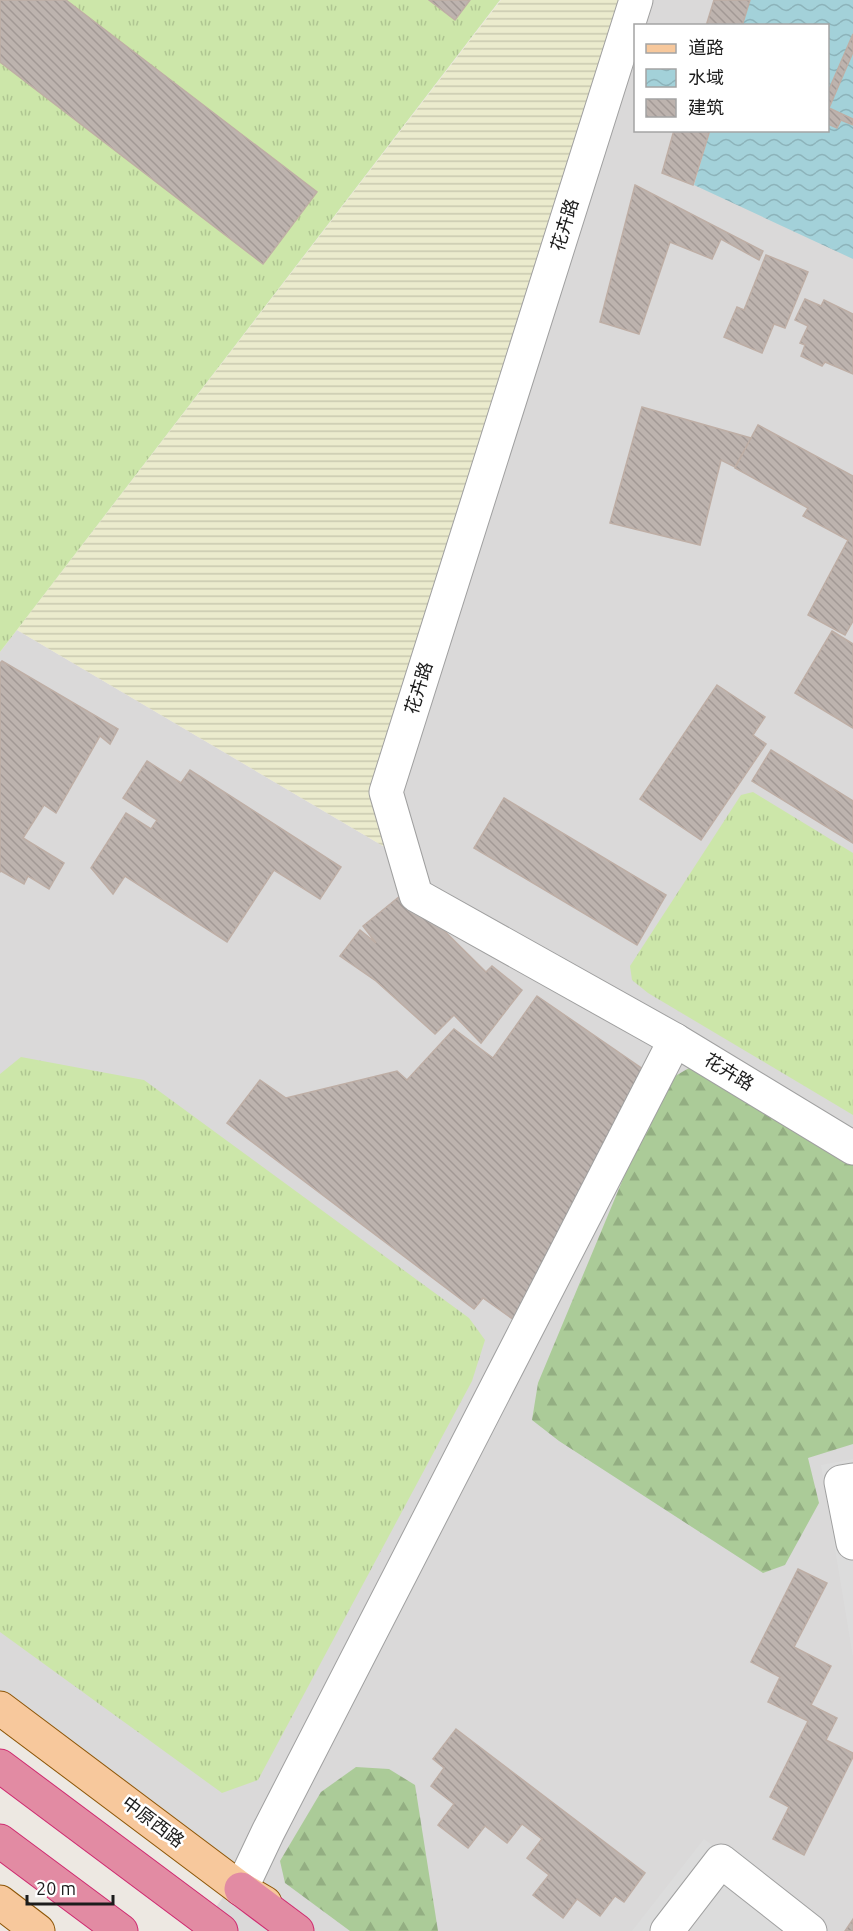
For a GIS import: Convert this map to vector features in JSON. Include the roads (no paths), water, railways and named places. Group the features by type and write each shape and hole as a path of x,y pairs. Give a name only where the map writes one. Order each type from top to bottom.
{"highway":[{"path":"0,1766 221,1931"},
{"path":"0,1841 120,1931"},
{"path":"241,1889 297,1931"}],"main road":[{"name":"中原西路","path":"0,1708 241,1889 310,1931"},
{"path":"0,1902 38,1931"}],"street":[{"name":"花卉路","path":"636,0 386,792 416,895 675,1040 853,1148"},
{"path":"241,1889 675,1040"},
{"path":"853,1480 841,1482 853,1543"},
{"path":"680,1926 721,1861 810,1931"}],"water":[{"path":"750,0 853,0 853,259 694,185 710,132 829,132 829,24 742,24"}]}
